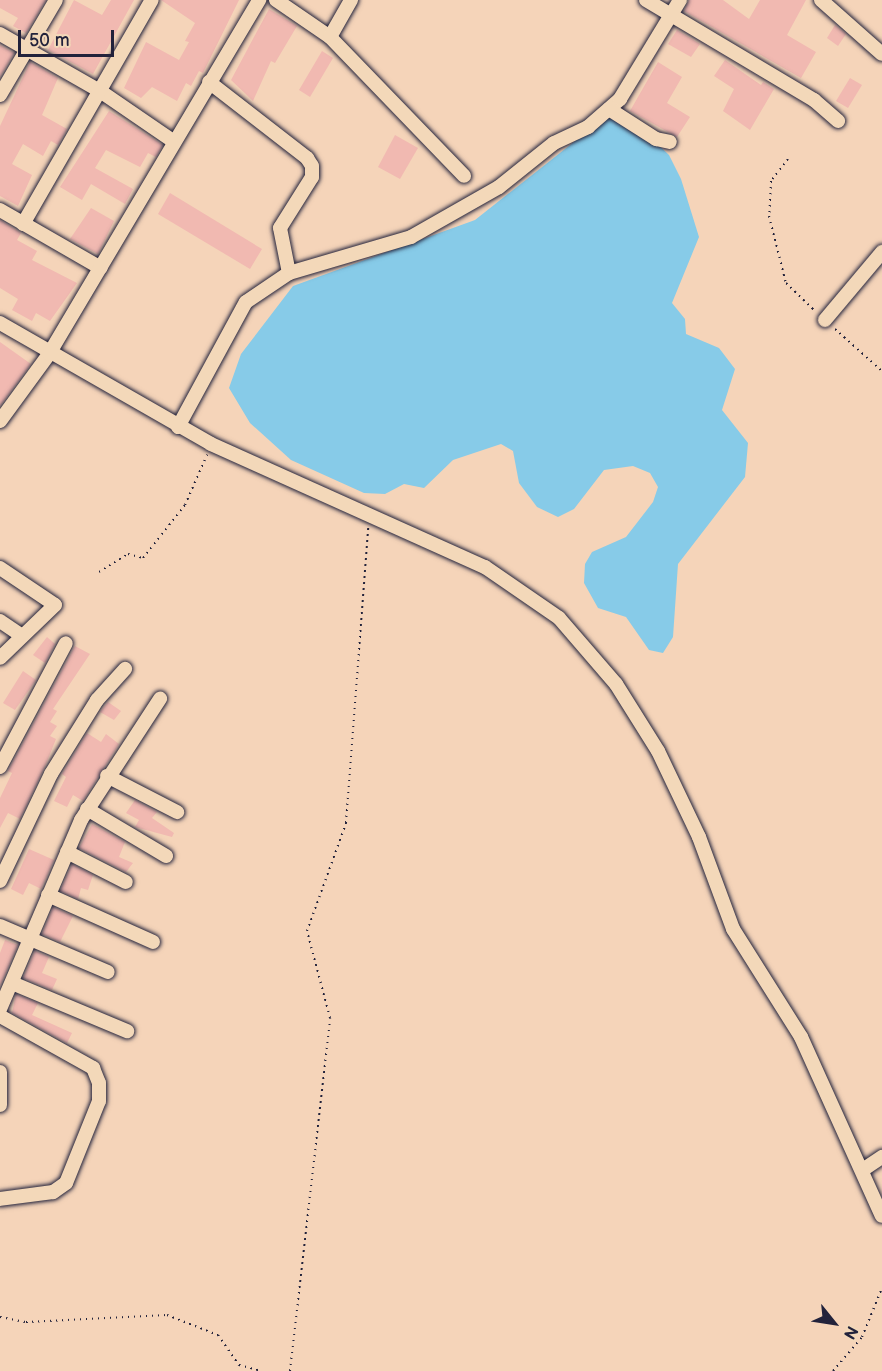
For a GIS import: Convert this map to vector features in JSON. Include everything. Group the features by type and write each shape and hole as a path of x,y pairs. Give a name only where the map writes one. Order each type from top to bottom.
{"street":[{"path":"0,95 56,0"},
{"path":"23,224 152,0"},
{"path":"0,421 49,354 173,141 260,0"},
{"path":"276,0 330,37 464,176"},
{"path":"330,37 351,0"},
{"path":"646,0 814,100 838,121"},
{"path":"178,427 246,302 289,273 411,237 499,187 554,143 588,127 620,99 680,0"},
{"path":"821,0 882,54"},
{"path":"0,34 100,91 173,141"},
{"path":"209,82 307,158 312,166 312,177 288,209 280,228 289,273"},
{"path":"609,109 656,139 670,142"},
{"path":"0,210 101,268"},
{"path":"825,320 882,252"},
{"path":"0,323 49,354 178,427 369,519 485,567 560,618 616,684 658,751 699,837 733,929 801,1037 864,1169 882,1216"},
{"path":"0,568 55,605 21,635 0,658"},
{"path":"0,621 21,635"},
{"path":"0,766 66,643"},
{"path":"0,880 51,774 97,700 125,669"},
{"path":"0,1009 30,935 87,809 160,699"},
{"path":"107,776 177,812"},
{"path":"87,809 166,856"},
{"path":"67,852 126,882"},
{"path":"48,895 153,942"},
{"path":"0,926 30,935 108,972"},
{"path":"12,983 127,1031"},
{"path":"0,1016 93,1068 99,1083 99,1101 66,1183 53,1192 0,1199"},
{"path":"0,1072 0,1105"},
{"path":"864,1169 882,1157"}],"path":[{"path":"788,159 771,181 769,216 786,283 882,370"},
{"path":"99,572 128,554 143,558 195,489 212,444"},
{"path":"290,1371 330,1018 306,931 346,823 369,519"},
{"path":"833,1371 862,1337 882,1288"},
{"path":"0,1317 26,1322 167,1315 218,1335 239,1365 261,1371"}],"water":[{"path":"608,115 649,136 669,155 681,179 699,237 672,303 685,319 686,334 719,348 735,369 722,410 748,443 745,477 678,564 673,637 663,653 649,650 626,617 598,608 584,583 585,564 592,552 626,537 653,502 658,487 650,473 633,466 604,470 574,509 558,517 537,507 519,483 513,451 501,444 453,460 424,488 404,484 385,494 364,493 291,460 250,423 229,388 241,354 293,286 475,220"}],"building":[{"path":"0,0 46,0 26,33 13,26 18,18 0,8"},
{"path":"74,0 102,15 111,0 134,0 93,74 48,50"},
{"path":"161,0 239,0 203,73 199,71 191,86 186,83 177,101 152,87 141,98 124,88 146,42 179,60 189,42 185,41 195,23"},
{"path":"689,0 723,0 749,19 760,0 806,0 787,35 816,52 801,78 684,11"},
{"path":"269,9 297,26 275,63 271,61 253,101 231,80"},
{"path":"835,25 846,34 838,46 827,38"},
{"path":"677,30 700,44 691,57 668,44"},
{"path":"0,45 14,53 0,77"},
{"path":"322,51 333,58 310,97 299,90"},
{"path":"725,60 761,85 763,82 774,89 750,130 723,111 734,89 714,76"},
{"path":"30,62 58,78 42,115 67,129 58,145 51,141 43,156 23,144 12,164 32,175 18,206 0,196 0,126"},
{"path":"658,62 682,77 667,103 690,117 677,137 630,111"},
{"path":"850,78 862,85 848,108 836,101"},
{"path":"109,111 163,145 156,157 148,153 140,167 106,150 95,168 133,189 125,204 91,184 82,200 60,187"},
{"path":"395,135 418,148 400,179 378,167"},
{"path":"170,193 262,249 250,269 158,214"},
{"path":"91,208 114,221 98,254 70,239"},
{"path":"0,220 21,233 17,240 37,251 32,260 77,283 50,321 36,313 32,321 12,310 18,299 0,288"},
{"path":"0,342 31,364 0,406"},
{"path":"47,637 55,644 45,663 33,655"},
{"path":"75,646 90,654 53,709 57,711 50,722 57,726 50,736 56,739 46,764 20,819 8,813 0,828 0,798 12,773 8,771"},
{"path":"23,671 36,680 15,710 3,703"},
{"path":"108,702 121,711 114,720 100,712"},
{"path":"87,733 101,742 106,734 119,744 83,801 73,795 67,807 54,801 66,777 62,774"},
{"path":"135,800 157,812 152,818 174,833 172,837 135,827 139,820 126,813"},
{"path":"92,824 125,842 119,857 133,863 126,872 79,848"},
{"path":"29,849 54,860 41,889 29,883 23,895 11,889"},
{"path":"72,864 93,875 88,890 81,888 78,899 60,891"},
{"path":"53,907 73,916 60,942 42,934"},
{"path":"5,940 18,945 0,986 0,953"},
{"path":"35,951 49,957 42,973 57,979 52,990 23,978"},
{"path":"16,994 38,1003 32,1015 72,1033 67,1043 12,1013"}]}
